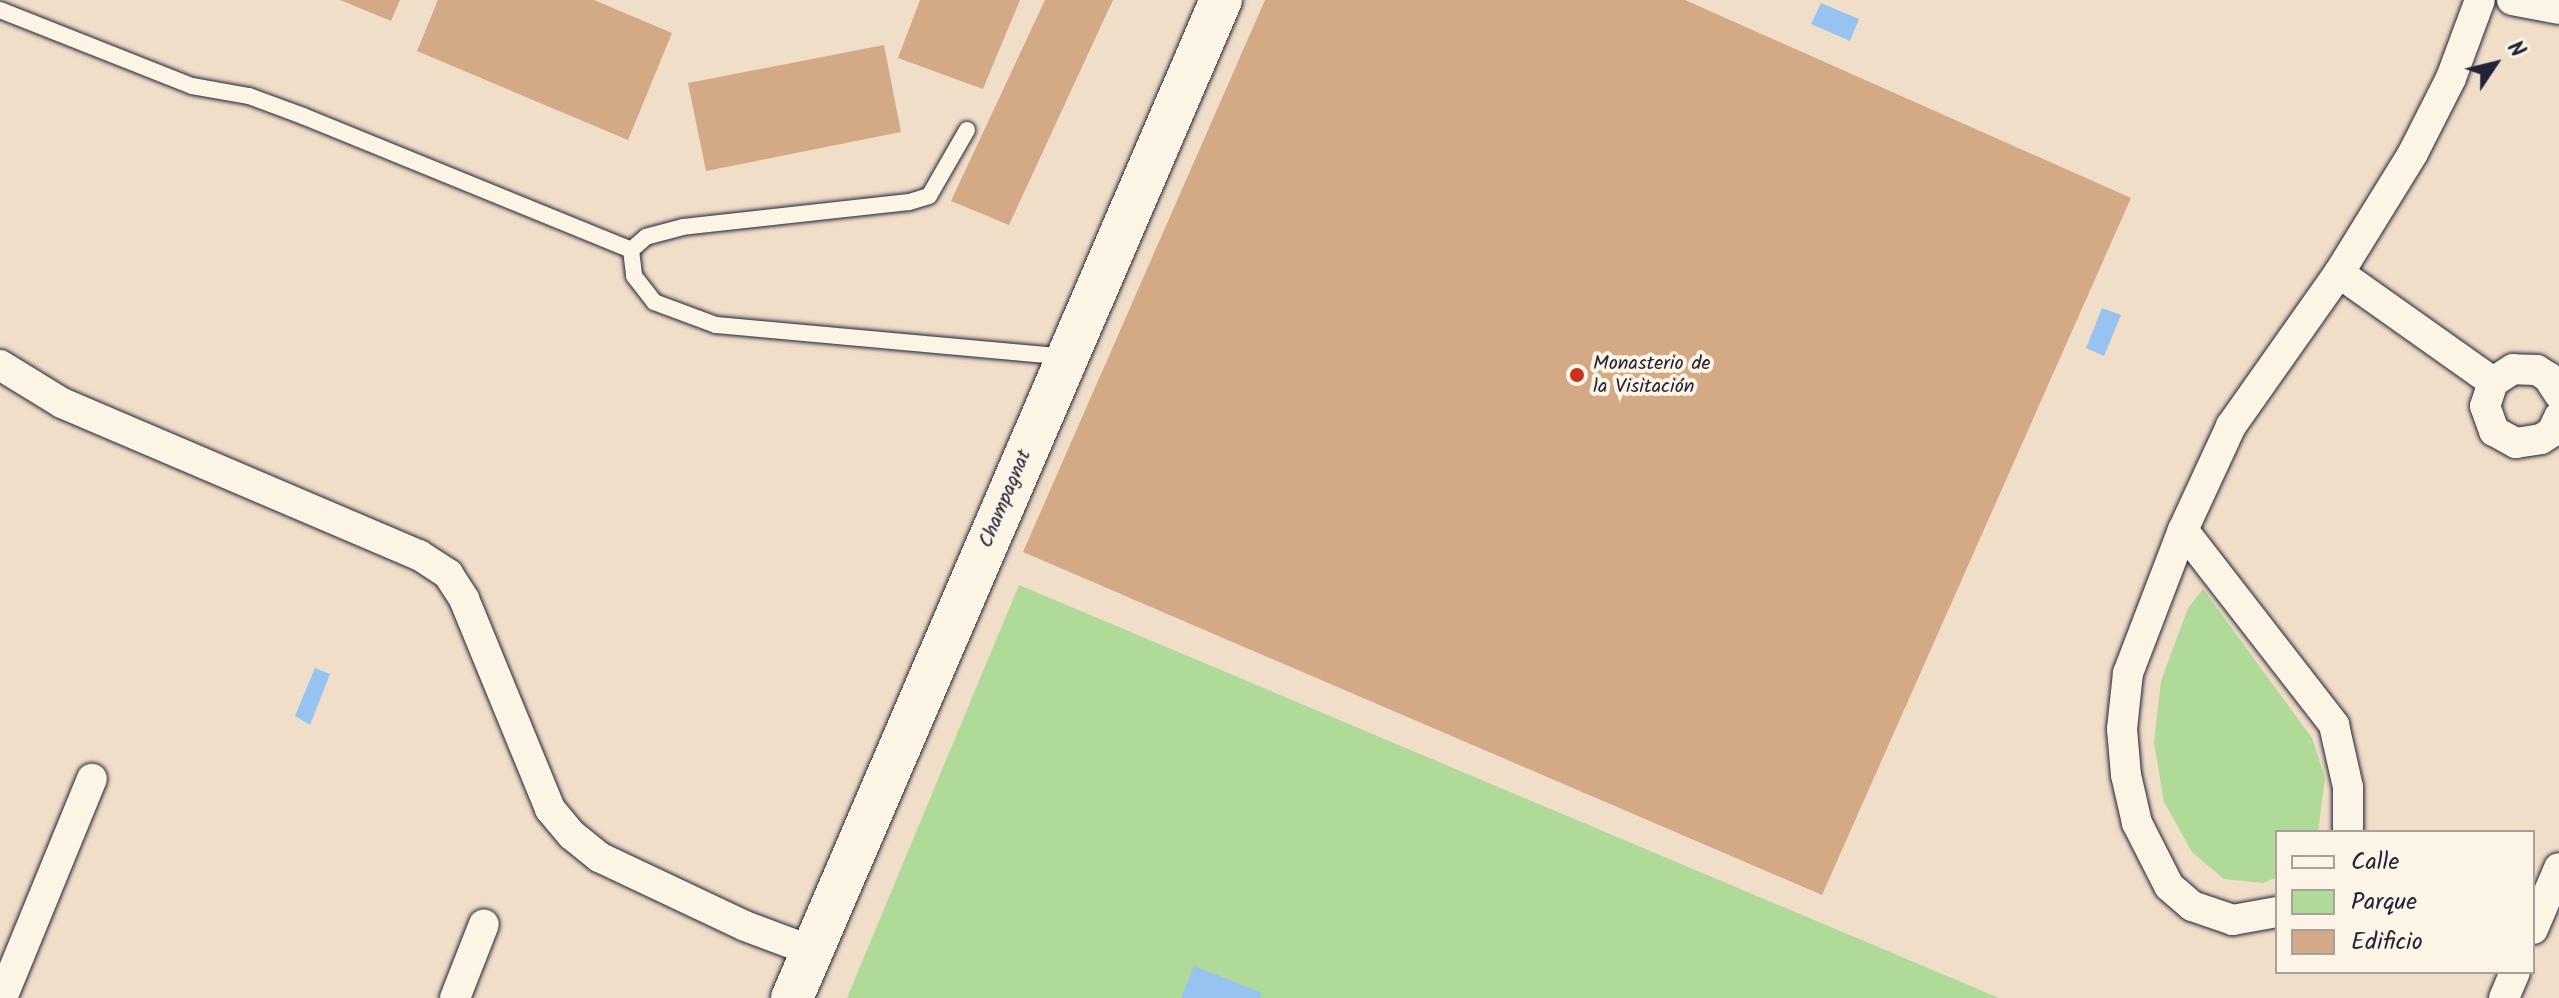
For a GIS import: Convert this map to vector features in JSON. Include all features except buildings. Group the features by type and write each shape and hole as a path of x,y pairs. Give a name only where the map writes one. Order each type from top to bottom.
{"street":[{"name":"Champagnat","path":"792,998 1221,0"},
{"path":"2275,912 2233,920 2192,906 2169,886 2137,823 2126,775 2122,729 2128,673 2143,626 2183,530 2231,426 2339,273 2413,153 2451,78 2480,0"},
{"path":"2512,0 2559,9"},
{"path":"2339,273 2493,382"},
{"path":"0,365 62,403 419,555 448,574 464,599 550,809 572,835 599,857 745,926 812,951"},
{"path":"2559,394 2548,377 2525,368 2513,369 2493,382 2485,406 2494,431 2504,439 2529,443 2552,432 2559,417"},
{"path":"2183,530 2334,725 2348,787 2348,830"},
{"path":"2,998 92,779"},
{"path":"2535,924 2559,868"},
{"path":"455,998 484,924"},
{"path":"2504,998 2514,974"}],"lane":[{"path":"0,10 192,86 249,96 289,111 631,250"},
{"path":"631,250 646,237 683,227 909,202 929,196 967,130"},
{"path":"631,250 634,276 654,302 716,325 1067,357"}],"green space":[{"path":"1019,585 1999,998 847,998"},
{"path":"2203,589 2312,738 2325,778 2318,830 2275,830 2275,878 2263,883 2224,879 2192,852 2164,802 2154,742 2161,681 2188,608"}],"water":[{"path":"1821,3 1859,19 1850,41 1811,24"},
{"path":"2102,308 2121,315 2104,356 2086,348"},
{"path":"315,668 330,674 310,725 295,716"},
{"path":"1194,966 1262,993 1260,998 1181,998"}],"place":[{"name":"Monasterio de la Visitación","path":"1577,375"}]}
